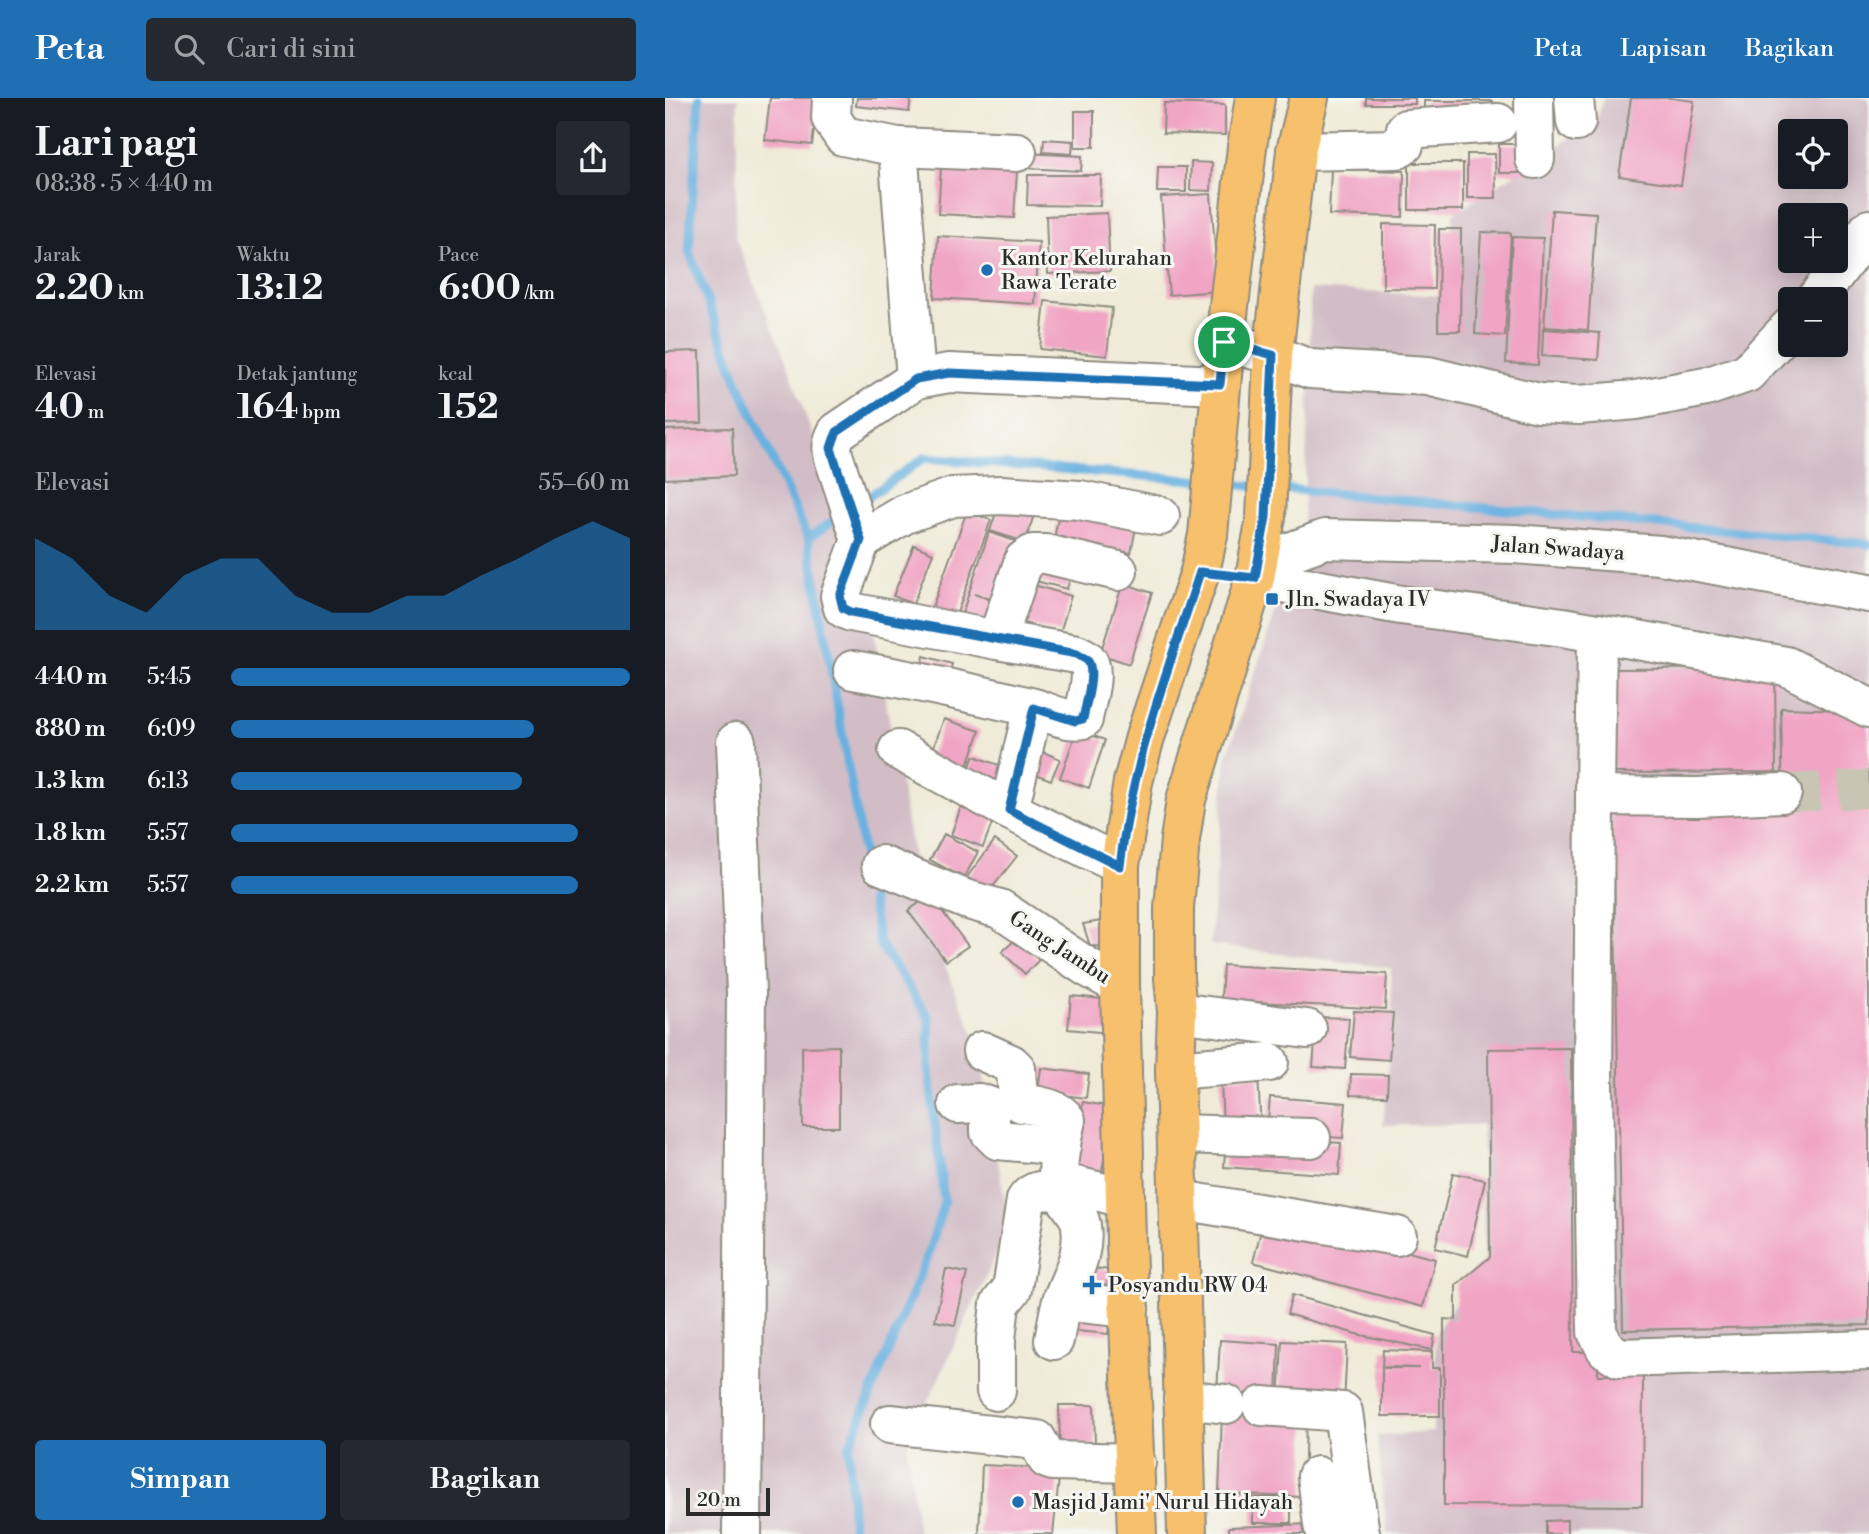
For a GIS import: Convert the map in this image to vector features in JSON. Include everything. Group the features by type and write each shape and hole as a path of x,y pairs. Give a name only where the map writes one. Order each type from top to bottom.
{"main road":[{"path":"1137,1534 1125,1198 1120,866 1133,782 1145,737 1200,572 1210,512 1224,342 1255,98"},
{"path":"1187,1534 1175,1070 1177,1012 1174,908 1186,800 1255,578 1266,517 1273,355 1296,151 1309,98"},
{"path":"1200,572 1255,578"}],"street":[{"path":"832,98 831,118 843,136 898,147 1017,152"},
{"path":"1534,98 1535,159"},
{"path":"1296,151 1398,149 1404,145 1406,129 1497,123"},
{"path":"898,147 916,379"},
{"path":"1825,287 1869,229"},
{"path":"1224,342 1273,355 1310,369 1428,376 1539,403 1579,405 1636,400 1706,387 1747,373 1778,340"},
{"path":"853,670 916,681 1034,708 1075,721 1083,719 1091,680 1088,661 1077,654 851,612 843,608 840,596 858,532 831,448 837,432 916,379 949,373 1219,398"},
{"path":"858,532 953,497 1001,495 1080,500 1151,512 1160,516"},
{"name":"Jalan Swadaya","path":"1255,578 1290,552 1325,539 1515,544 1660,555 1869,593"},
{"path":"997,639 1024,559 1033,554 1069,559 1118,571"},
{"path":"1255,578 1401,605 1692,648 1786,666 1869,708"},
{"path":"1597,633 1593,1083 1597,1332 1606,1349 1620,1358 1869,1350"},
{"path":"1009,810 1034,708"},
{"path":"736,742 745,993 742,1534"},
{"path":"898,750 1120,866"},
{"path":"1595,796 1697,797 1782,793"},
{"name":"Gang Jambu","path":"881,866 965,899 1000,909 1087,967 1120,985"},
{"path":"1177,1012 1307,1029"},
{"path":"982,1051 1016,1069 1018,1100 1063,1114 1066,1120 1060,1173 1082,1230 1080,1258 1062,1301 1054,1340"},
{"path":"1175,1070 1269,1062"},
{"path":"958,1104 979,1103 988,1106 991,1114 990,1132 998,1140 1060,1173 1125,1198"},
{"path":"1178,1134 1311,1138"},
{"path":"996,1391 996,1339 1000,1304 1012,1289 1026,1199 1029,1194 1060,1173"},
{"path":"1179,1199 1397,1236"},
{"path":"1062,1301 1129,1308"},
{"path":"1183,1399 1343,1412 1360,1534 1323,1525 1317,1476"},
{"path":"890,1424 1037,1440 1047,1459 1053,1461 1136,1463"}],"shaded area":[{"path":"665,98 738,98 735,237 791,373 867,593 923,913 979,1047 1009,1227 907,1447 918,1534 665,1534"},
{"path":"1604,98 1869,98 1869,1534 1387,1534 1377,1436 1433,1432 1436,1332 1484,1261 1482,1125 1383,1125 1392,1020 1391,968 1210,945 1226,759 1303,530 1310,369 1310,289 1446,296 1453,214 1596,121"}],"building":[{"path":"770,98 818,98 812,145 765,140"},
{"path":"857,98 911,98 909,112 856,106"},
{"path":"1366,98 1415,98 1415,104 1366,104"},
{"path":"1631,98 1694,101 1681,185 1619,176"},
{"path":"1424,101 1493,101 1493,116 1424,116"},
{"path":"1164,103 1225,105 1225,135 1163,133"},
{"path":"1075,111 1094,111 1094,147 1075,147"},
{"path":"1044,139 1073,141 1072,154 1043,152"},
{"path":"1499,144 1528,144 1528,173 1499,173"},
{"path":"942,152 1018,156 1014,218 938,214"},
{"path":"1025,153 1082,156 1081,171 1024,168"},
{"path":"1467,154 1495,154 1496,198 1467,198"},
{"path":"1191,162 1212,163 1211,191 1190,190"},
{"path":"1409,163 1463,163 1463,210 1409,210"},
{"path":"1158,167 1186,167 1186,192 1157,192"},
{"path":"1331,169 1404,171 1403,217 1329,215"},
{"path":"1028,175 1101,175 1100,206 1027,205"},
{"path":"1211,194 1218,291 1169,295 1161,197"},
{"path":"1552,210 1596,213 1588,330 1544,327"},
{"path":"1107,213 1110,271 1048,274 1046,216"},
{"path":"1383,224 1435,225 1434,289 1383,288"},
{"path":"1439,229 1461,229 1460,331 1438,331"},
{"path":"1481,232 1511,233 1505,336 1475,334"},
{"name":"Kantor Kelurahan Rawa Terate","path":"938,236 1039,242 1035,304 934,298"},
{"path":"1512,237 1543,238 1538,365 1506,363"},
{"path":"1045,301 1112,308 1107,356 1040,349"},
{"path":"1543,329 1600,333 1598,360 1542,356"},
{"path":"700,351 702,423 665,424 665,352"},
{"path":"732,428 734,476 665,479 665,430"},
{"path":"1001,497 1036,509 1025,542 990,531"},
{"path":"1061,503 1138,517 1131,553 1054,539"},
{"path":"967,511 991,520 954,621 930,613"},
{"path":"989,532 1018,542 997,601 974,594 1003,604 995,625 962,614"},
{"path":"914,545 933,553 913,604 893,596"},
{"path":"1037,561 1072,570 1067,589 1032,580"},
{"path":"1027,583 1071,596 1060,633 1016,621"},
{"path":"1123,583 1152,593 1129,664 1100,654"},
{"path":"924,656 952,664 947,685 919,678"},
{"path":"1775,668 1776,772 1614,773 1613,669"},
{"path":"1781,708 1846,710 1869,720 1869,1325 1623,1330 1613,813 1783,810"},
{"path":"944,719 980,731 966,770 930,757"},
{"path":"1077,730 1105,740 1089,788 1060,778"},
{"path":"1031,747 1060,759 1051,780 1022,769"},
{"path":"974,756 1015,771 1003,801 962,785"},
{"path":"964,798 997,810 983,847 951,835"},
{"path":"944,834 978,852 964,878 930,860"},
{"path":"995,840 1017,856 988,893 967,877"},
{"path":"930,895 968,946 946,961 908,911"},
{"path":"1108,920 1112,947 1090,946 1083,924"},
{"path":"1017,938 1039,960 1025,974 1002,952"},
{"path":"1223,965 1387,974 1385,1009 1221,1000"},
{"path":"1071,996 1113,1000 1109,1033 1068,1029"},
{"path":"1354,1011 1393,1013 1389,1060 1350,1057"},
{"path":"1317,1017 1349,1018 1345,1069 1313,1067"},
{"path":"839,1046 839,1127 803,1127 802,1047"},
{"path":"1571,1048 1573,1352 1598,1352 1598,1375 1643,1375 1642,1506 1444,1505 1444,1319 1456,1320 1456,1285 1490,1257 1488,1049"},
{"path":"1041,1068 1089,1074 1086,1098 1038,1092"},
{"path":"1351,1074 1388,1075 1387,1096 1350,1095"},
{"path":"1258,1076 1261,1129 1223,1131 1221,1078"},
{"path":"1270,1097 1346,1103 1343,1138 1267,1133"},
{"path":"1083,1102 1113,1107 1100,1182 1069,1177"},
{"path":"1226,1135 1341,1143 1339,1175 1224,1167"},
{"path":"1453,1173 1485,1180 1468,1256 1435,1248"},
{"path":"1265,1215 1435,1259 1423,1307 1253,1262"},
{"name":"Posyandu RW 04","path":"1078,1267 1111,1270 1107,1304 1074,1301"},
{"path":"946,1269 967,1273 955,1325 935,1321"},
{"path":"1292,1295 1435,1335 1432,1350 1356,1334 1287,1314"},
{"path":"1070,1302 1111,1307 1108,1334 1067,1330"},
{"path":"1220,1340 1279,1344 1277,1396 1217,1392"},
{"path":"1282,1341 1347,1344 1344,1405 1279,1403"},
{"path":"1383,1350 1432,1352 1432,1368 1440,1368 1440,1416 1382,1416 1382,1368 1419,1368 1382,1367"},
{"path":"1059,1405 1094,1405 1095,1445 1060,1445"},
{"path":"1222,1413 1306,1416 1304,1497 1219,1494"},
{"name":"Masjid Jami' Nurul Hidayah","path":"982,1465 1060,1469 1053,1534 979,1534"},
{"path":"1253,1498 1291,1498 1291,1523 1253,1523"},
{"path":"1567,1520 1567,1534 1546,1534 1546,1521"},
{"path":"1313,1524 1313,1534 1229,1534 1229,1527"}],"waterway":[{"path":"699,98 689,251 739,385 808,538"},
{"path":"860,503 924,458 1205,481"},
{"path":"1223,483 1257,487"},
{"path":"1275,488 1869,544"},
{"path":"842,515 808,538 879,943 929,1018 929,1072 944,1202 929,1252 849,1447 853,1534"}],"tunnel":[{"path":"1782,793 1869,789"}],"place":[{"name":"Kantor Kelurahan Rawa Terate","path":"987,270"},
{"name":"Jln. Swadaya IV","path":"1272,599"},
{"name":"Posyandu RW 04","path":"1092,1285"},
{"name":"Masjid Jami' Nurul Hidayah","path":"1018,1502"}],"route":[{"path":"1224,342 1273,355 1266,517 1255,578 1200,572 1145,737 1133,782 1120,866 1009,810 1034,708 1075,721 1083,719 1091,680 1088,661 1077,654 851,612 843,608 840,596 861,540 831,448 837,432 916,379 949,373 1220,384 1224,342"}]}
